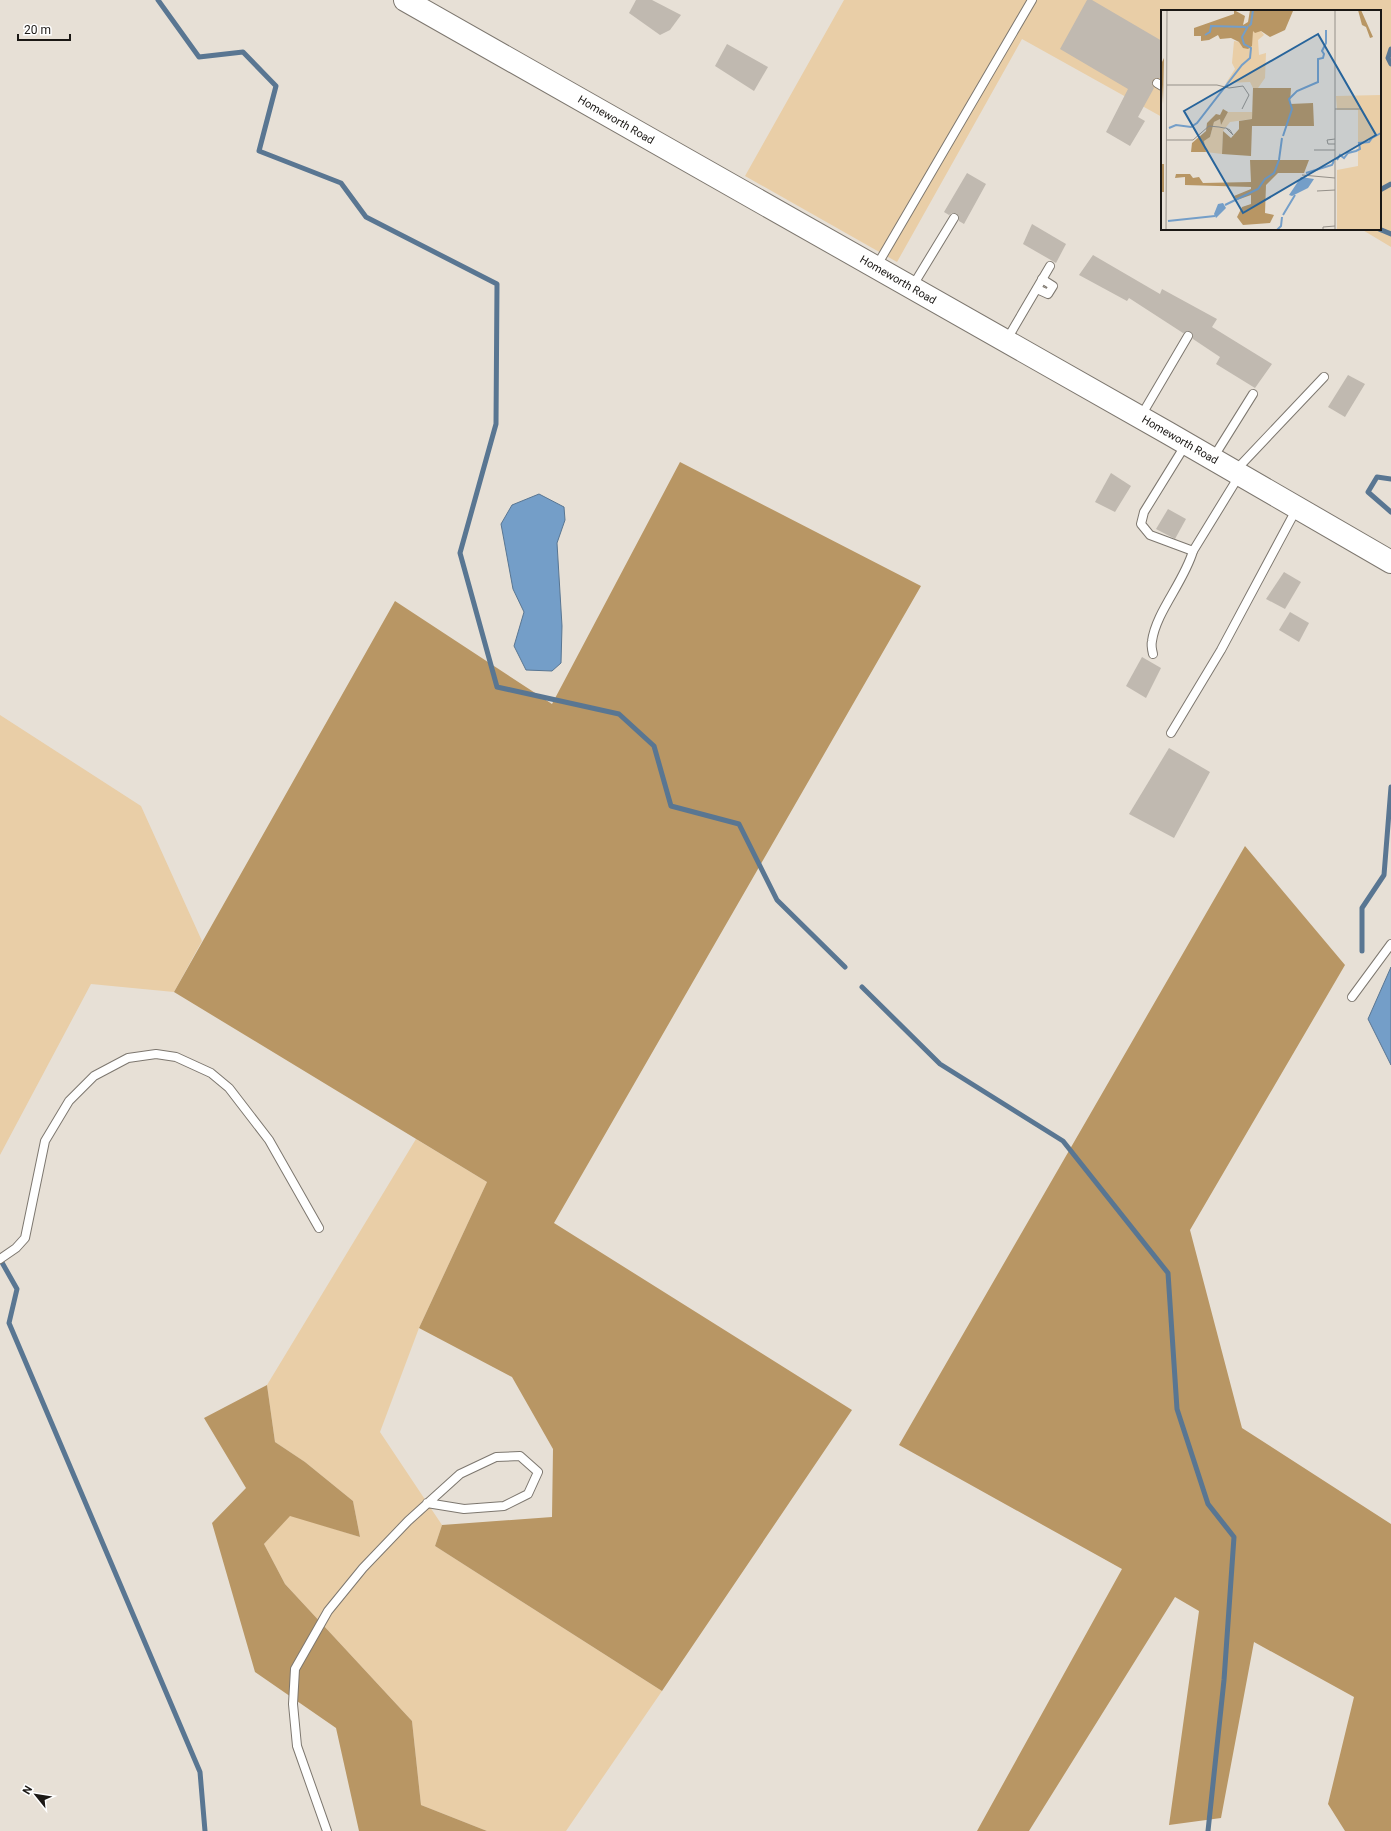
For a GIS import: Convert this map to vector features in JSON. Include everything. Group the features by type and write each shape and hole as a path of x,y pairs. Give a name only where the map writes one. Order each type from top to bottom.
{"street":[{"name":"Homeworth Road","path":"405,0 1212,458 1391,562"}],"lane":[{"path":"876,267 1032,0"},
{"path":"912,288 954,218"},
{"path":"1006,341 1050,266"},
{"path":"1037,289 1048,294 1052,286 1042,279"},
{"path":"1140,417 1188,336"},
{"path":"1153,654 1151,642 1159,619 1188,566 1193,551 1237,473 1324,377"},
{"path":"1212,458 1253,394"},
{"path":"1186,444 1144,512 1141,524 1150,535 1193,551"},
{"path":"1171,732 1221,650 1297,508"},
{"path":"1352,997 1391,944"},
{"path":"0,1259 16,1248 25,1238 45,1141 70,1101 94,1076 128,1058 156,1054 176,1057 211,1073 229,1088 269,1140 319,1228"},
{"path":"327,1831 298,1746 293,1704 295,1669 328,1611 364,1568 408,1521 427,1503 460,1474 496,1456 520,1456 538,1472 528,1494 504,1506 464,1509 427,1503"}],"shaded area":[{"path":"844,0 1391,0 1391,247 1363,230 1381,230 1381,10 1161,10 1161,116 1022,39 897,262 745,176"},
{"path":"680,462 921,586 554,1223 852,1410 662,1691 435,1546 442,1525 552,1517 553,1449 512,1377 419,1328 487,1182 174,992 395,601 552,704"},
{"path":"0,715 141,806 202,941 174,992 91,984 0,1155"},
{"path":"1245,846 1345,965 1190,1230 1242,1428 1391,1524 1391,1831 1345,1831 1328,1804 1354,1697 1254,1642 1221,1818 1169,1825 1199,1611 1175,1597 1029,1831 977,1831 1122,1569 899,1445"},
{"path":"416,1139 487,1182 419,1328 380,1432 442,1525 435,1546 662,1691 566,1831 487,1831 421,1805 412,1721 285,1584 264,1544 290,1515 360,1537 353,1501 305,1462 275,1442 267,1385"},
{"path":"267,1385 275,1442 305,1462 353,1501 360,1537 290,1516 264,1544 285,1584 412,1721 421,1805 487,1831 359,1831 336,1728 255,1672 212,1523 246,1488 204,1418"}],"water":[{"path":"539,494 564,507 565,520 557,543 562,626 561,663 552,671 526,670 514,646 524,612 513,589 501,524 512,505"},
{"path":"1391,967 1391,1065 1368,1019"}],"building":[{"path":"636,0 652,0 681,15 670,30 660,35 629,13"},
{"path":"1087,0 1092,0 1161,40 1161,76 1160,78 1155,78 1152,81 1154,88 1138,117 1145,121 1130,146 1106,132 1128,89 1060,49"},
{"path":"727,44 768,67 754,91 715,66"},
{"path":"967,173 986,184 964,224 959,221 959,216 956,213 949,215 944,212"},
{"path":"1032,224 1066,244 1056,263 1023,244"},
{"path":"1093,255 1160,294 1162,289 1217,319 1212,327 1272,364 1255,388 1216,364 1220,357 1193,339 1191,332 1188,331 1183,333 1129,298 1127,301 1079,275"},
{"path":"1348,375 1365,384 1345,417 1328,407"},
{"path":"1111,473 1131,486 1115,512 1095,502"},
{"path":"1168,509 1186,519 1175,539 1156,529"},
{"path":"1284,572 1301,582 1285,609 1266,599"},
{"path":"1290,612 1309,623 1299,642 1279,630"},
{"path":"1142,657 1161,668 1146,698 1126,686"},
{"path":"1169,748 1210,772 1174,838 1129,814"}],"waterway":[{"path":"158,0 199,57 243,52 276,86 259,151 341,183 366,217 497,284 496,424 460,553 497,687 619,714 654,746 671,806 739,824 777,900 845,967"},
{"path":"1391,49 1388,58 1391,64"},
{"path":"1381,189 1391,184"},
{"path":"1381,230 1391,234"},
{"path":"1391,479 1377,477 1368,492 1391,512"},
{"path":"1362,951 1362,908 1384,875 1391,787"},
{"path":"862,987 940,1064 1063,1141 1168,1273 1177,1409 1208,1504 1234,1537 1224,1680 1208,1831"},
{"path":"0,1259 17,1289 9,1323 200,1772 205,1831"}]}
